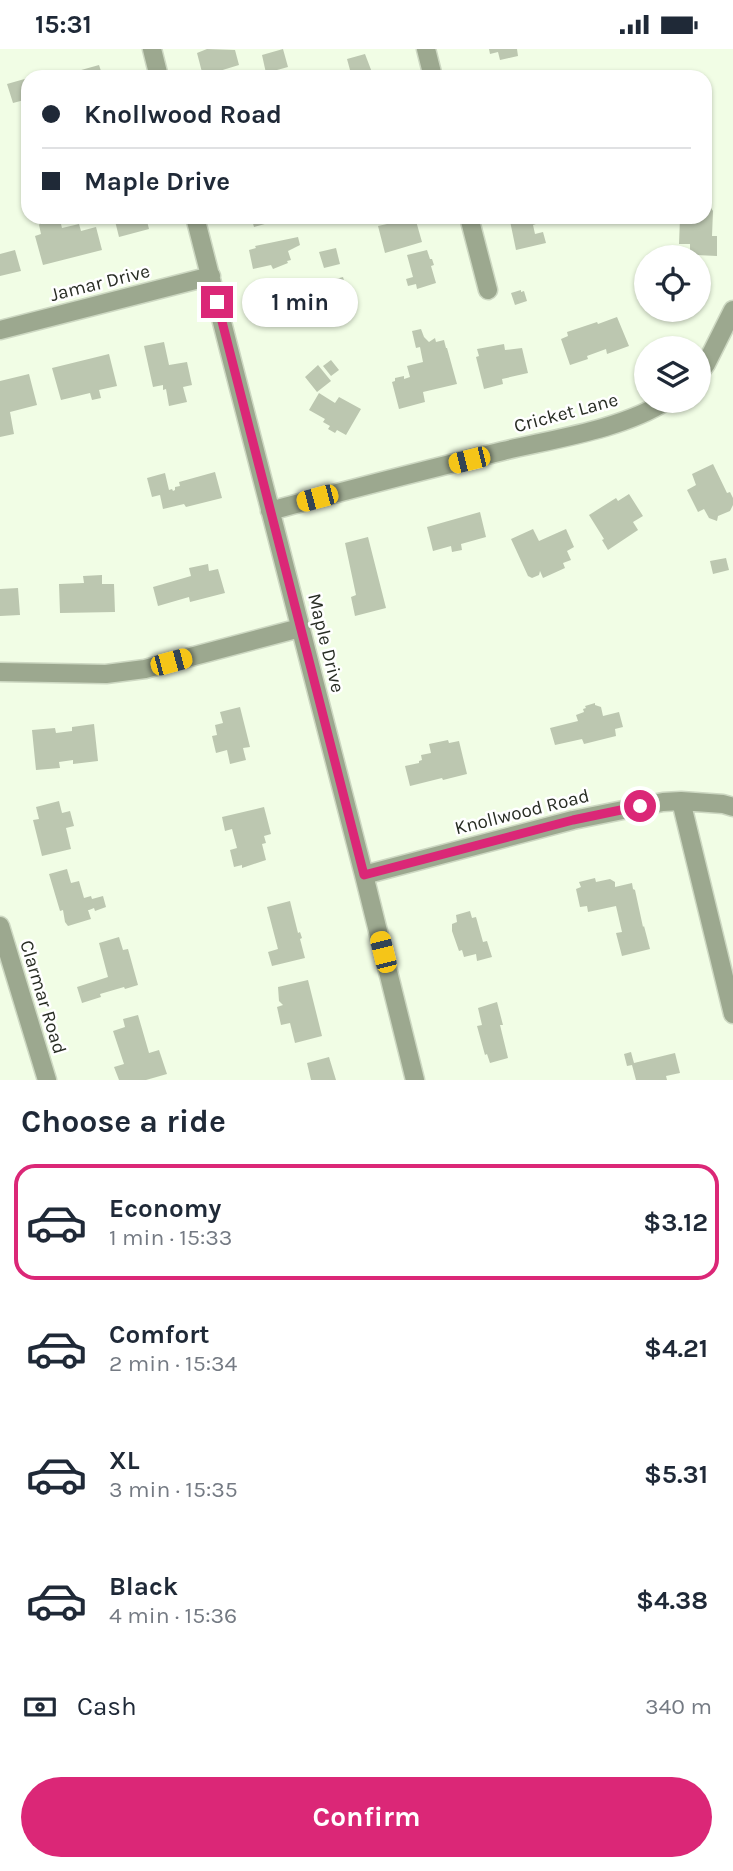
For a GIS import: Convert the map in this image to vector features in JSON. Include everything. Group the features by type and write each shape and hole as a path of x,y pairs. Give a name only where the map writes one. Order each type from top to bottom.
{"street":[{"path":"152,49 157,70"},
{"path":"426,49 431,70"},
{"name":"Maple Drive","path":"197,224 415,1080"},
{"path":"471,224 488,290"},
{"name":"Jamar Drive","path":"0,330 211,276"},
{"path":"711,354 733,310"},
{"name":"Cricket Lane","path":"270,511 606,426 643,413"},
{"path":"0,672 106,674 145,669 300,628"},
{"name":"Knollwood Road","path":"364,875 573,820 663,801 723,804 733,807"},
{"path":"681,801 733,1014"},
{"name":"Clarmar Road","path":"0,926 47,1080"}],"building":[{"path":"207,49 235,50 239,65 223,70 201,70 197,53"},
{"path":"283,49 288,67 265,70 262,55"},
{"path":"489,49 517,49 518,56 500,60 498,52 490,54"},
{"path":"365,54 371,70 350,70 347,59"},
{"path":"99,65 101,70 81,70"},
{"path":"21,80 21,101 13,103 7,84"},
{"path":"712,210 713,211 712,236 717,236 717,256 711,256 711,245 679,244 680,224 712,224"},
{"path":"61,224 62,228 79,224 81,231 96,227 102,250 43,265 35,236 41,234 39,225"},
{"path":"116,224 148,224 149,229 119,237"},
{"path":"417,224 422,242 385,253 378,226"},
{"path":"511,224 536,224 533,225 535,234 543,232 546,243 516,250"},
{"path":"298,237 300,245 288,251 291,260 287,261 288,263 273,269 271,265 253,269 249,250 256,248 255,246"},
{"path":"336,248 340,264 324,268 319,252"},
{"path":"15,250 21,271 0,276 0,254"},
{"path":"427,250 434,265 431,266 436,283 417,289 416,284 408,286 406,279 413,277 407,255"},
{"path":"343,277 351,305 323,313 317,284"},
{"path":"524,291 527,301 515,305 511,293"},
{"path":"617,317 629,346 607,354 606,349 570,365 561,339 568,336 567,332"},
{"path":"421,329 429,342 435,338 436,342 444,340 457,384 423,392 425,402 399,409 392,382 395,378 410,377 407,366 423,362 420,347 416,348 412,331"},
{"path":"164,342 169,365 187,362 192,385 183,387 187,402 169,406 163,385 153,387 144,346"},
{"path":"504,344 505,350 522,348 528,373 502,379 503,384 484,389 476,357 479,356 477,349"},
{"path":"109,354 117,386 99,390 101,398 92,400 90,393 61,400 52,368"},
{"path":"331,360 339,370 331,376 323,366"},
{"path":"318,365 331,381 317,392 305,377"},
{"path":"29,374 37,405 10,412 14,434 0,437 0,381"},
{"path":"319,393 335,403 339,397 361,409 346,435 328,429 330,426 323,422 325,419 309,410"},
{"path":"713,464 727,493 730,492 733,498 730,511 718,516 717,521 709,518 704,509 698,512 687,490 696,485 692,474"},
{"path":"215,472 222,498 186,507 184,504 163,509 160,495 152,497 147,478 165,473 169,490 173,491 180,486 179,482"},
{"path":"629,494 643,516 633,522 638,530 608,550 589,515 616,498 618,501"},
{"path":"480,512 486,537 461,544 462,550 452,552 451,546 433,551 427,527"},
{"path":"533,529 539,541 566,529 574,547 567,551 571,560 563,563 565,568 543,578 540,571 539,575 532,578 528,576 511,539"},
{"path":"368,537 386,608 355,616 351,597 356,595 345,543"},
{"path":"726,558 729,570 713,574 710,561"},
{"path":"208,564 209,571 218,569 225,593 190,602 189,597 158,606 153,587 191,576 189,568"},
{"path":"102,575 102,584 114,584 115,612 60,613 59,584 84,583 83,576"},
{"path":"18,588 20,615 0,616 0,589"},
{"path":"595,703 601,707 603,716 619,712 623,727 615,729 616,736 584,744 582,739 555,745 550,728 578,721 576,715 584,712 585,706"},
{"path":"240,707 250,747 243,748 246,760 230,764 227,750 216,753 212,736 217,735 215,725 223,723 220,712"},
{"path":"94,724 98,761 73,764 73,760 59,762 60,768 36,770 32,730 55,728 56,733 72,731 72,727"},
{"path":"448,740 449,743 459,741 467,774 410,786 405,766 419,763 422,760 421,755 431,753 429,744"},
{"path":"59,801 62,813 70,811 74,826 66,828 71,849 42,856 33,820 39,819 36,807"},
{"path":"264,807 271,834 264,836 266,843 262,844 266,860 242,868 242,865 234,867 230,850 237,848 232,829 225,831 222,817"},
{"path":"67,869 71,883 79,881 84,898 103,896 106,907 95,911 94,908 88,910 91,919 68,926 63,910 60,911 49,874"},
{"path":"595,878 596,882 610,879 615,882 615,887 632,883 650,949 622,956 616,933 622,932 616,906 588,912 587,906 580,907 576,889 581,887 579,882"},
{"path":"290,901 298,933 300,932 302,938 300,939 305,958 272,966 268,952 278,949 267,907"},
{"path":"470,911 472,918 476,917 483,942 487,941 492,957 477,961 476,954 464,957 462,950 459,951 452,924 457,922 456,915"},
{"path":"119,937 123,950 128,949 138,985 100,994 101,997 82,1003 77,987 108,977 99,943"},
{"path":"308,980 322,1036 295,1043 290,1023 281,1025 277,1007 283,1005 279,1001 278,987"},
{"path":"497,1002 508,1058 490,1063 477,1026 482,1025 478,1008"},
{"path":"138,1015 149,1053 159,1050 167,1074 146,1080 119,1080 114,1067 124,1064 113,1031 125,1027 123,1019"},
{"path":"631,1052 634,1063 675,1053 680,1073 666,1076 667,1080 636,1080 632,1065 627,1066 624,1054"},
{"path":"329,1057 336,1080 311,1080 307,1063"}],"route":[{"path":"217,302 364,875 573,820 640,806"}]}
